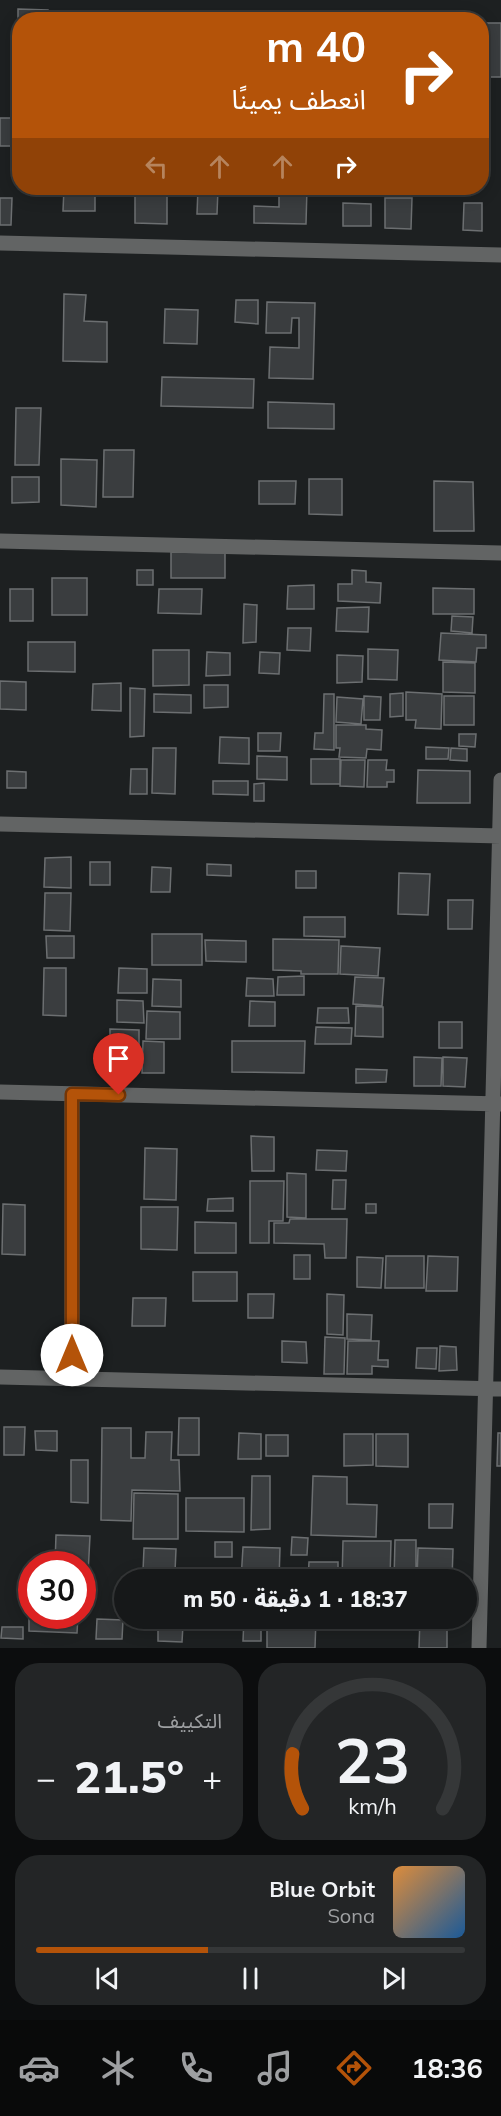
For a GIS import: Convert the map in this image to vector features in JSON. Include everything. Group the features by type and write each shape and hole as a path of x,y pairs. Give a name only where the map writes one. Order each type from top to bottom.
{"street":[{"path":"0,243 501,255"},
{"path":"0,541 501,553"},
{"path":"479,1648 493,1389 501,780"},
{"path":"0,824 500,836"},
{"path":"0,1092 497,1104"},
{"path":"72,1094 72,1379"},
{"path":"0,1377 493,1389"}],"building":[{"path":"18,9 48,10 48,12 18,12"},
{"path":"489,23 501,23 501,77 489,77"},
{"path":"0,118 12,118 12,146 0,146"},
{"path":"64,195 95,195 95,211 63,211"},
{"path":"135,195 167,195 167,224 135,223"},
{"path":"198,195 218,195 217,214 197,214"},
{"path":"279,195 307,195 306,224 254,223 254,206 279,207"},
{"path":"0,198 12,198 11,225 0,225"},
{"path":"385,198 412,198 411,229 385,228"},
{"path":"343,203 371,204 371,226 343,226"},
{"path":"464,203 482,203 482,231 463,230"},
{"path":"64,294 86,295 84,321 107,322 107,362 63,361"},
{"path":"236,300 258,300 258,324 235,322"},
{"path":"267,302 315,303 313,379 269,378 270,347 299,348 299,318 292,318 291,333 266,333"},
{"path":"165,309 198,310 197,344 164,343"},
{"path":"162,377 254,379 253,408 161,406"},
{"path":"268,402 334,404 334,429 268,428"},
{"path":"16,408 41,408 39,465 15,465"},
{"path":"104,450 134,450 133,497 103,497"},
{"path":"61,459 97,460 96,507 61,505"},
{"path":"12,477 39,477 39,502 12,503"},
{"path":"309,479 342,479 342,515 309,514"},
{"path":"259,481 296,481 295,504 259,504"},
{"path":"434,481 473,482 474,531 434,531"},
{"path":"171,552 225,553 225,578 171,578"},
{"path":"137,570 153,570 153,585 137,585"},
{"path":"352,570 366,571 366,582 381,583 380,603 338,601 338,584 352,584"},
{"path":"52,578 87,578 87,615 52,615"},
{"path":"314,585 314,609 287,609 288,586"},
{"path":"433,588 474,589 474,614 433,614"},
{"path":"10,589 33,589 33,621 10,621"},
{"path":"159,589 202,589 201,614 158,613"},
{"path":"244,604 257,605 256,642 243,643"},
{"path":"369,607 368,632 336,631 337,608"},
{"path":"452,616 473,617 472,633 451,631"},
{"path":"288,628 311,628 310,651 287,650"},
{"path":"441,633 486,635 486,648 477,648 476,662 439,660"},
{"path":"28,642 75,642 75,672 28,671"},
{"path":"368,649 398,650 397,680 368,679"},
{"path":"153,650 189,650 189,685 153,686"},
{"path":"207,652 230,653 230,675 206,676"},
{"path":"260,652 280,653 279,674 259,673"},
{"path":"337,655 363,656 362,682 337,683"},
{"path":"443,662 475,663 475,693 443,692"},
{"path":"0,681 26,682 26,710 0,709"},
{"path":"121,683 121,711 92,710 93,684"},
{"path":"204,685 228,685 228,707 204,708"},
{"path":"130,688 145,689 144,736 130,737"},
{"path":"406,692 442,694 441,729 415,728 416,720 406,720"},
{"path":"403,693 403,716 390,717 390,694"},
{"path":"154,694 191,695 191,713 154,712"},
{"path":"324,694 334,694 334,750 314,749 315,733 323,733"},
{"path":"364,696 381,697 380,720 364,720"},
{"path":"444,696 474,696 474,725 444,725"},
{"path":"337,697 363,699 361,724 336,722"},
{"path":"336,725 366,725 366,729 382,730 381,750 367,749 366,758 339,757 340,748 336,748"},
{"path":"258,733 281,733 280,751 258,751"},
{"path":"459,734 476,734 475,747 459,746"},
{"path":"220,737 249,738 249,764 219,763"},
{"path":"426,747 449,748 448,759 426,759"},
{"path":"153,748 176,748 175,794 152,793"},
{"path":"451,748 467,749 467,761 450,760"},
{"path":"257,756 287,757 287,780 257,779"},
{"path":"311,759 340,759 340,784 311,784"},
{"path":"341,760 365,760 364,787 340,786"},
{"path":"368,760 387,760 386,770 394,770 394,782 387,782 387,787 367,787"},
{"path":"131,769 147,769 147,794 130,794"},
{"path":"418,770 470,771 470,803 417,803"},
{"path":"7,771 26,772 26,788 7,788"},
{"path":"213,781 248,781 248,795 213,794"},
{"path":"264,783 264,801 254,801 254,784"},
{"path":"71,857 71,888 44,887 45,858"},
{"path":"90,862 110,862 110,885 90,885"},
{"path":"207,864 231,865 231,876 207,875"},
{"path":"152,867 171,868 170,892 151,892"},
{"path":"296,871 316,871 316,888 296,888"},
{"path":"399,873 430,874 428,915 398,914"},
{"path":"45,893 71,893 70,931 44,930"},
{"path":"448,900 473,900 472,929 448,929"},
{"path":"304,917 345,917 345,937 304,936"},
{"path":"152,934 202,934 202,965 152,965"},
{"path":"46,936 74,936 74,958 47,958"},
{"path":"273,939 339,940 338,974 301,974 301,971 273,970"},
{"path":"205,940 246,941 246,962 206,961"},
{"path":"341,946 380,948 378,976 340,974"},
{"path":"44,968 66,968 66,1016 43,1015"},
{"path":"119,968 147,969 147,993 118,993"},
{"path":"304,976 304,995 277,995 278,977"},
{"path":"355,977 384,978 382,1006 353,1004"},
{"path":"247,978 273,979 274,996 246,996"},
{"path":"153,979 181,980 181,1007 152,1006"},
{"path":"117,1000 143,1001 144,1023 117,1022"},
{"path":"250,1001 275,1002 275,1026 249,1026"},
{"path":"356,1006 383,1007 383,1037 355,1036"},
{"path":"318,1008 348,1008 349,1023 317,1023"},
{"path":"147,1011 180,1012 180,1039 146,1039"},
{"path":"439,1022 462,1022 462,1048 439,1048"},
{"path":"316,1027 352,1028 351,1044 315,1044"},
{"path":"110,1029 139,1030 139,1071 110,1070"},
{"path":"143,1041 164,1042 164,1073 142,1073"},
{"path":"232,1041 305,1041 304,1073 232,1072"},
{"path":"414,1057 442,1058 441,1086 414,1086"},
{"path":"443,1057 467,1058 465,1087 443,1086"},
{"path":"356,1069 387,1070 386,1082 356,1083"},
{"path":"251,1136 274,1137 274,1171 252,1171"},
{"path":"145,1148 177,1149 176,1200 144,1199"},
{"path":"317,1150 347,1151 346,1171 316,1170"},
{"path":"287,1173 306,1174 306,1218 287,1217"},
{"path":"333,1180 346,1180 345,1209 332,1209"},
{"path":"250,1181 284,1181 283,1221 269,1221 269,1243 250,1243"},
{"path":"233,1198 233,1211 207,1211 208,1199"},
{"path":"3,1204 25,1205 25,1255 2,1254"},
{"path":"366,1204 376,1204 376,1213 366,1213"},
{"path":"141,1207 178,1207 177,1250 141,1249"},
{"path":"290,1219 347,1219 346,1258 325,1258 324,1244 274,1243 274,1223 289,1223"},
{"path":"195,1222 236,1223 236,1253 195,1253"},
{"path":"294,1255 310,1255 310,1279 294,1279"},
{"path":"386,1256 424,1256 424,1288 385,1288"},
{"path":"428,1256 458,1257 457,1291 426,1291"},
{"path":"357,1257 383,1258 381,1288 357,1287"},
{"path":"193,1272 237,1272 237,1301 193,1301"},
{"path":"248,1294 274,1294 273,1318 248,1318"},
{"path":"327,1294 344,1295 343,1335 327,1334"},
{"path":"133,1298 166,1298 165,1326 132,1326"},
{"path":"347,1314 372,1315 371,1340 347,1339"},
{"path":"325,1337 345,1338 344,1374 324,1374"},
{"path":"282,1341 306,1342 307,1363 282,1362"},
{"path":"348,1341 379,1341 378,1360 388,1360 388,1367 372,1366 372,1374 347,1374"},
{"path":"440,1346 456,1347 457,1370 439,1371"},
{"path":"417,1348 437,1348 436,1369 416,1368"},
{"path":"179,1418 199,1418 199,1455 178,1455"},
{"path":"4,1427 25,1427 24,1455 4,1455"},
{"path":"102,1428 131,1428 131,1458 145,1458 146,1432 172,1432 171,1460 179,1460 180,1491 132,1490 131,1521 101,1520"},
{"path":"35,1431 57,1431 57,1451 36,1450"},
{"path":"239,1433 261,1434 261,1459 238,1459"},
{"path":"498,1433 501,1433 501,1466 497,1466"},
{"path":"344,1434 373,1434 373,1465 344,1466"},
{"path":"376,1434 408,1434 408,1467 376,1466"},
{"path":"266,1435 288,1435 288,1456 266,1456"},
{"path":"71,1460 88,1460 88,1503 71,1502"},
{"path":"252,1476 270,1476 270,1529 251,1530"},
{"path":"313,1476 347,1477 347,1504 377,1505 376,1537 311,1535"},
{"path":"134,1493 178,1494 178,1539 133,1539"},
{"path":"186,1498 244,1498 244,1532 186,1531"},
{"path":"429,1504 453,1504 452,1528 429,1528"},
{"path":"56,1535 90,1536 89,1551 55,1551"},
{"path":"292,1537 308,1538 307,1555 291,1555"},
{"path":"395,1540 416,1540 416,1569 394,1569"},
{"path":"343,1541 391,1541 390,1569 342,1569"},
{"path":"215,1542 232,1542 232,1557 215,1557"},
{"path":"243,1547 280,1548 279,1569 242,1569"},
{"path":"144,1548 176,1549 175,1569 143,1569"},
{"path":"418,1548 453,1549 452,1569 417,1569"},
{"path":"309,1562 338,1562 338,1569 309,1569"},
{"path":"97,1619 114,1620 114,1629 123,1629 122,1639 96,1639"},
{"path":"2,1627 23,1629 23,1639 1,1638"},
{"path":"29,1629 77,1629 77,1633 29,1631"},
{"path":"158,1629 183,1629 182,1642 158,1641"},
{"path":"244,1629 261,1629 261,1641 243,1641"},
{"path":"267,1629 316,1629 315,1648 267,1648"},
{"path":"420,1629 447,1629 447,1648 419,1648"}],"route":[{"path":"72,1355 72,1094 119,1095"}]}
